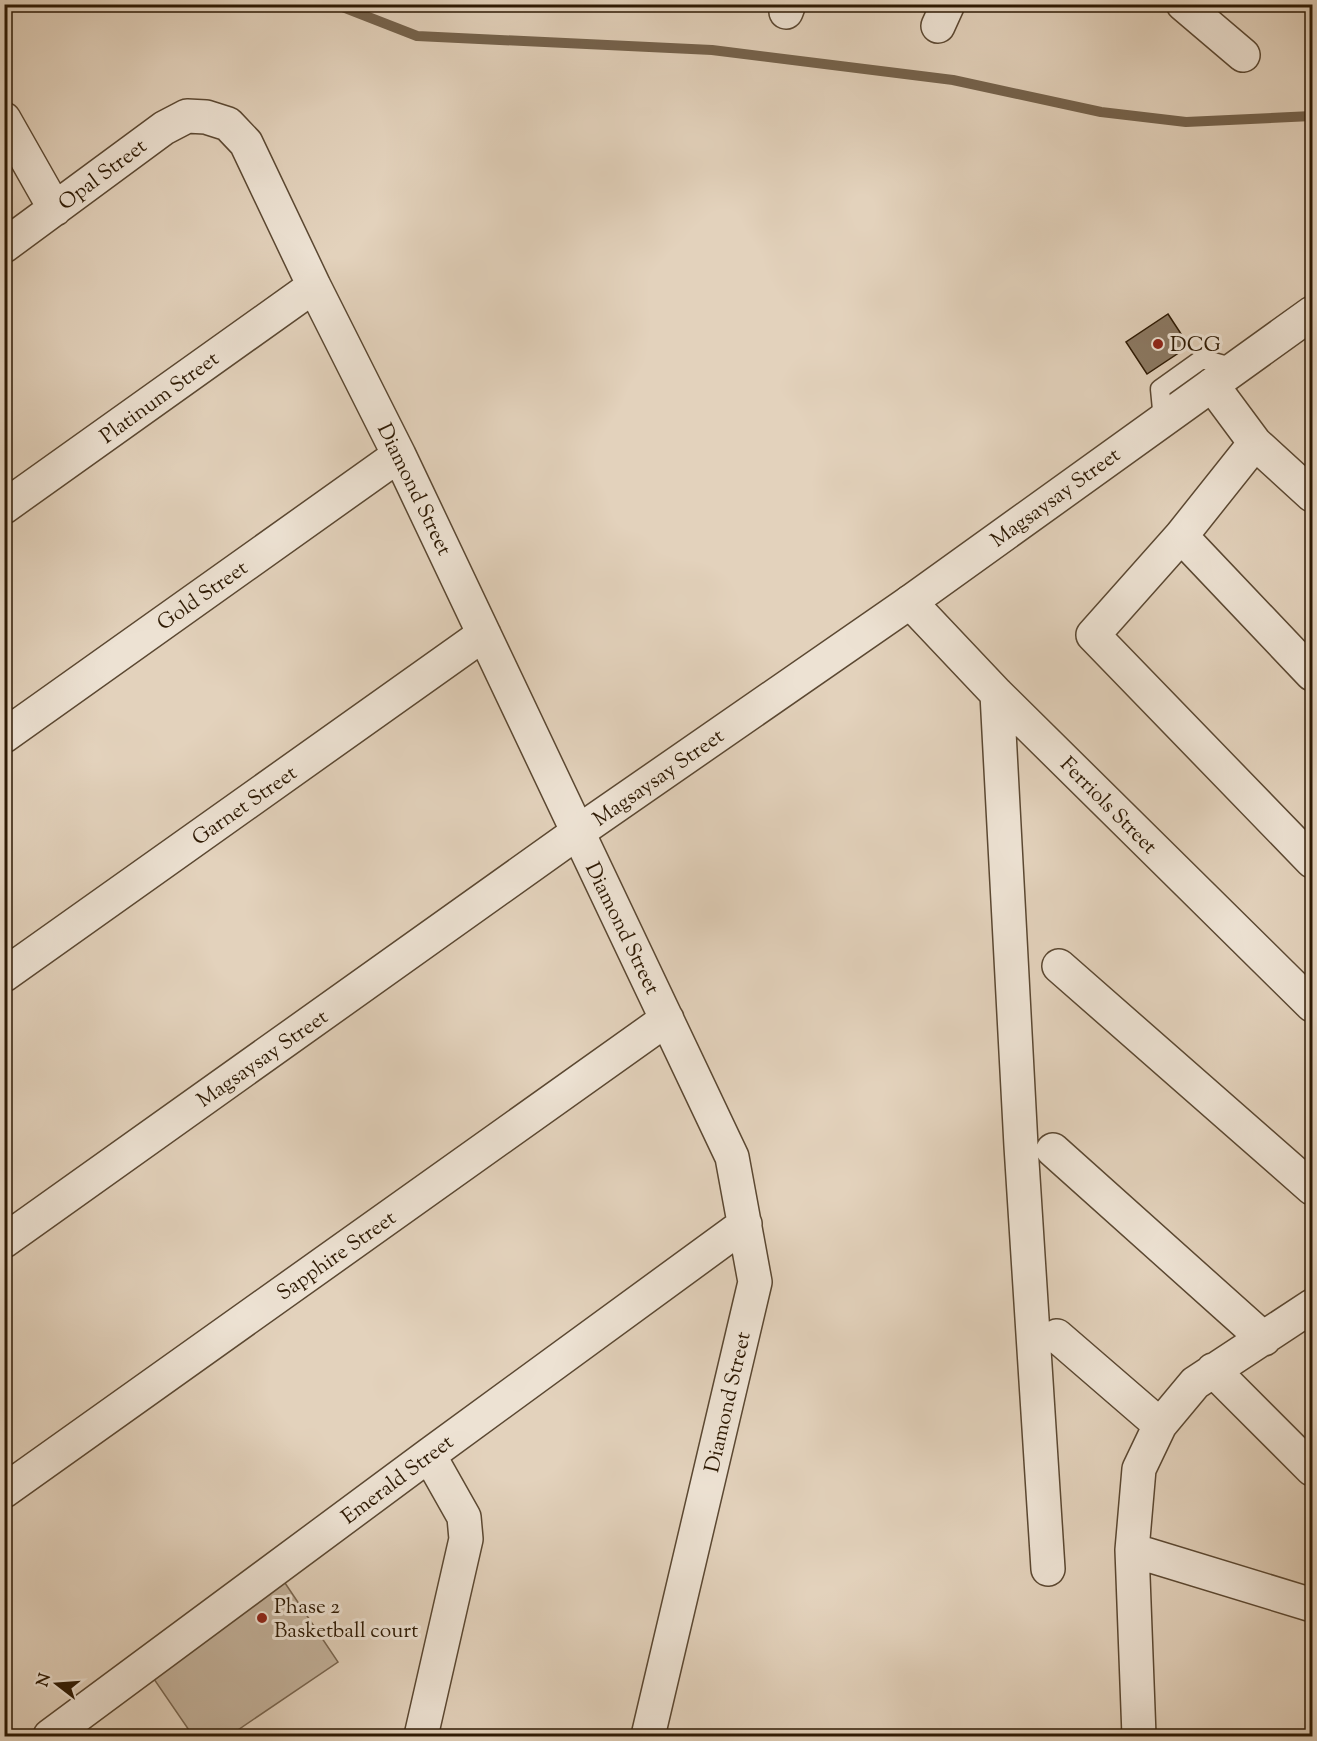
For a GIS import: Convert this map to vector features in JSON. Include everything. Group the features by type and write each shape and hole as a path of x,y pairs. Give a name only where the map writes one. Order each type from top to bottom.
{"street":[{"path":"1174,9 1243,55"},
{"name":"Opal Street","path":"4,246 164,128 187,116 206,117"},
{"name":"Diamond Street","path":"206,117 228,124 246,143 314,286 399,455 732,1157 755,1282 648,1737"},
{"path":"4,119 55,209"},
{"name":"Platinum Street","path":"4,507 314,286"},
{"name":"Magsaysay Street","path":"4,1241 578,832 910,602 1312,313"},
{"path":"1223,376 1255,443 1310,489"},
{"path":"1255,443 1181,536 1094,635 1312,861"},
{"name":"Gold Street","path":"4,736 399,455"},
{"path":"1181,536 1312,674"},
{"name":"Ferriols Street","path":"910,602 997,694 1312,1005"},
{"name":"Garnet Street","path":"4,975 484,634"},
{"path":"997,694 1020,1135 1048,1569"},
{"path":"1059,966 1312,1188"},
{"name":"Sapphire Street","path":"4,1491 667,1019"},
{"path":"1053,1150 1264,1339"},
{"name":"Emerald Street","path":"50,1737 429,1455 745,1224"},
{"path":"1139,1737 1131,1550 1139,1469 1160,1425 1195,1383 1312,1306"},
{"path":"1057,1336 1160,1425"},
{"path":"1213,1370 1312,1469"},
{"path":"421,1737 466,1539 464,1517 429,1455"},
{"path":"1131,1550 1312,1605"}],"shaded area":[{"name":"Phase 2 Basketball court","path":"279,1574 338,1662 229,1736 193,1736 145,1666"}],"building":[{"name":"DCG","path":"1168,314 1189,346 1147,374 1126,342"}],"waterway":[{"path":"4,8 29,4"},
{"path":"335,4 417,36 712,50 953,80 1101,112 1186,122 1312,116"}],"place":[{"name":"DCG","path":"1158,344"},
{"name":"Phase 2 Basketball court","path":"262,1618"}]}
